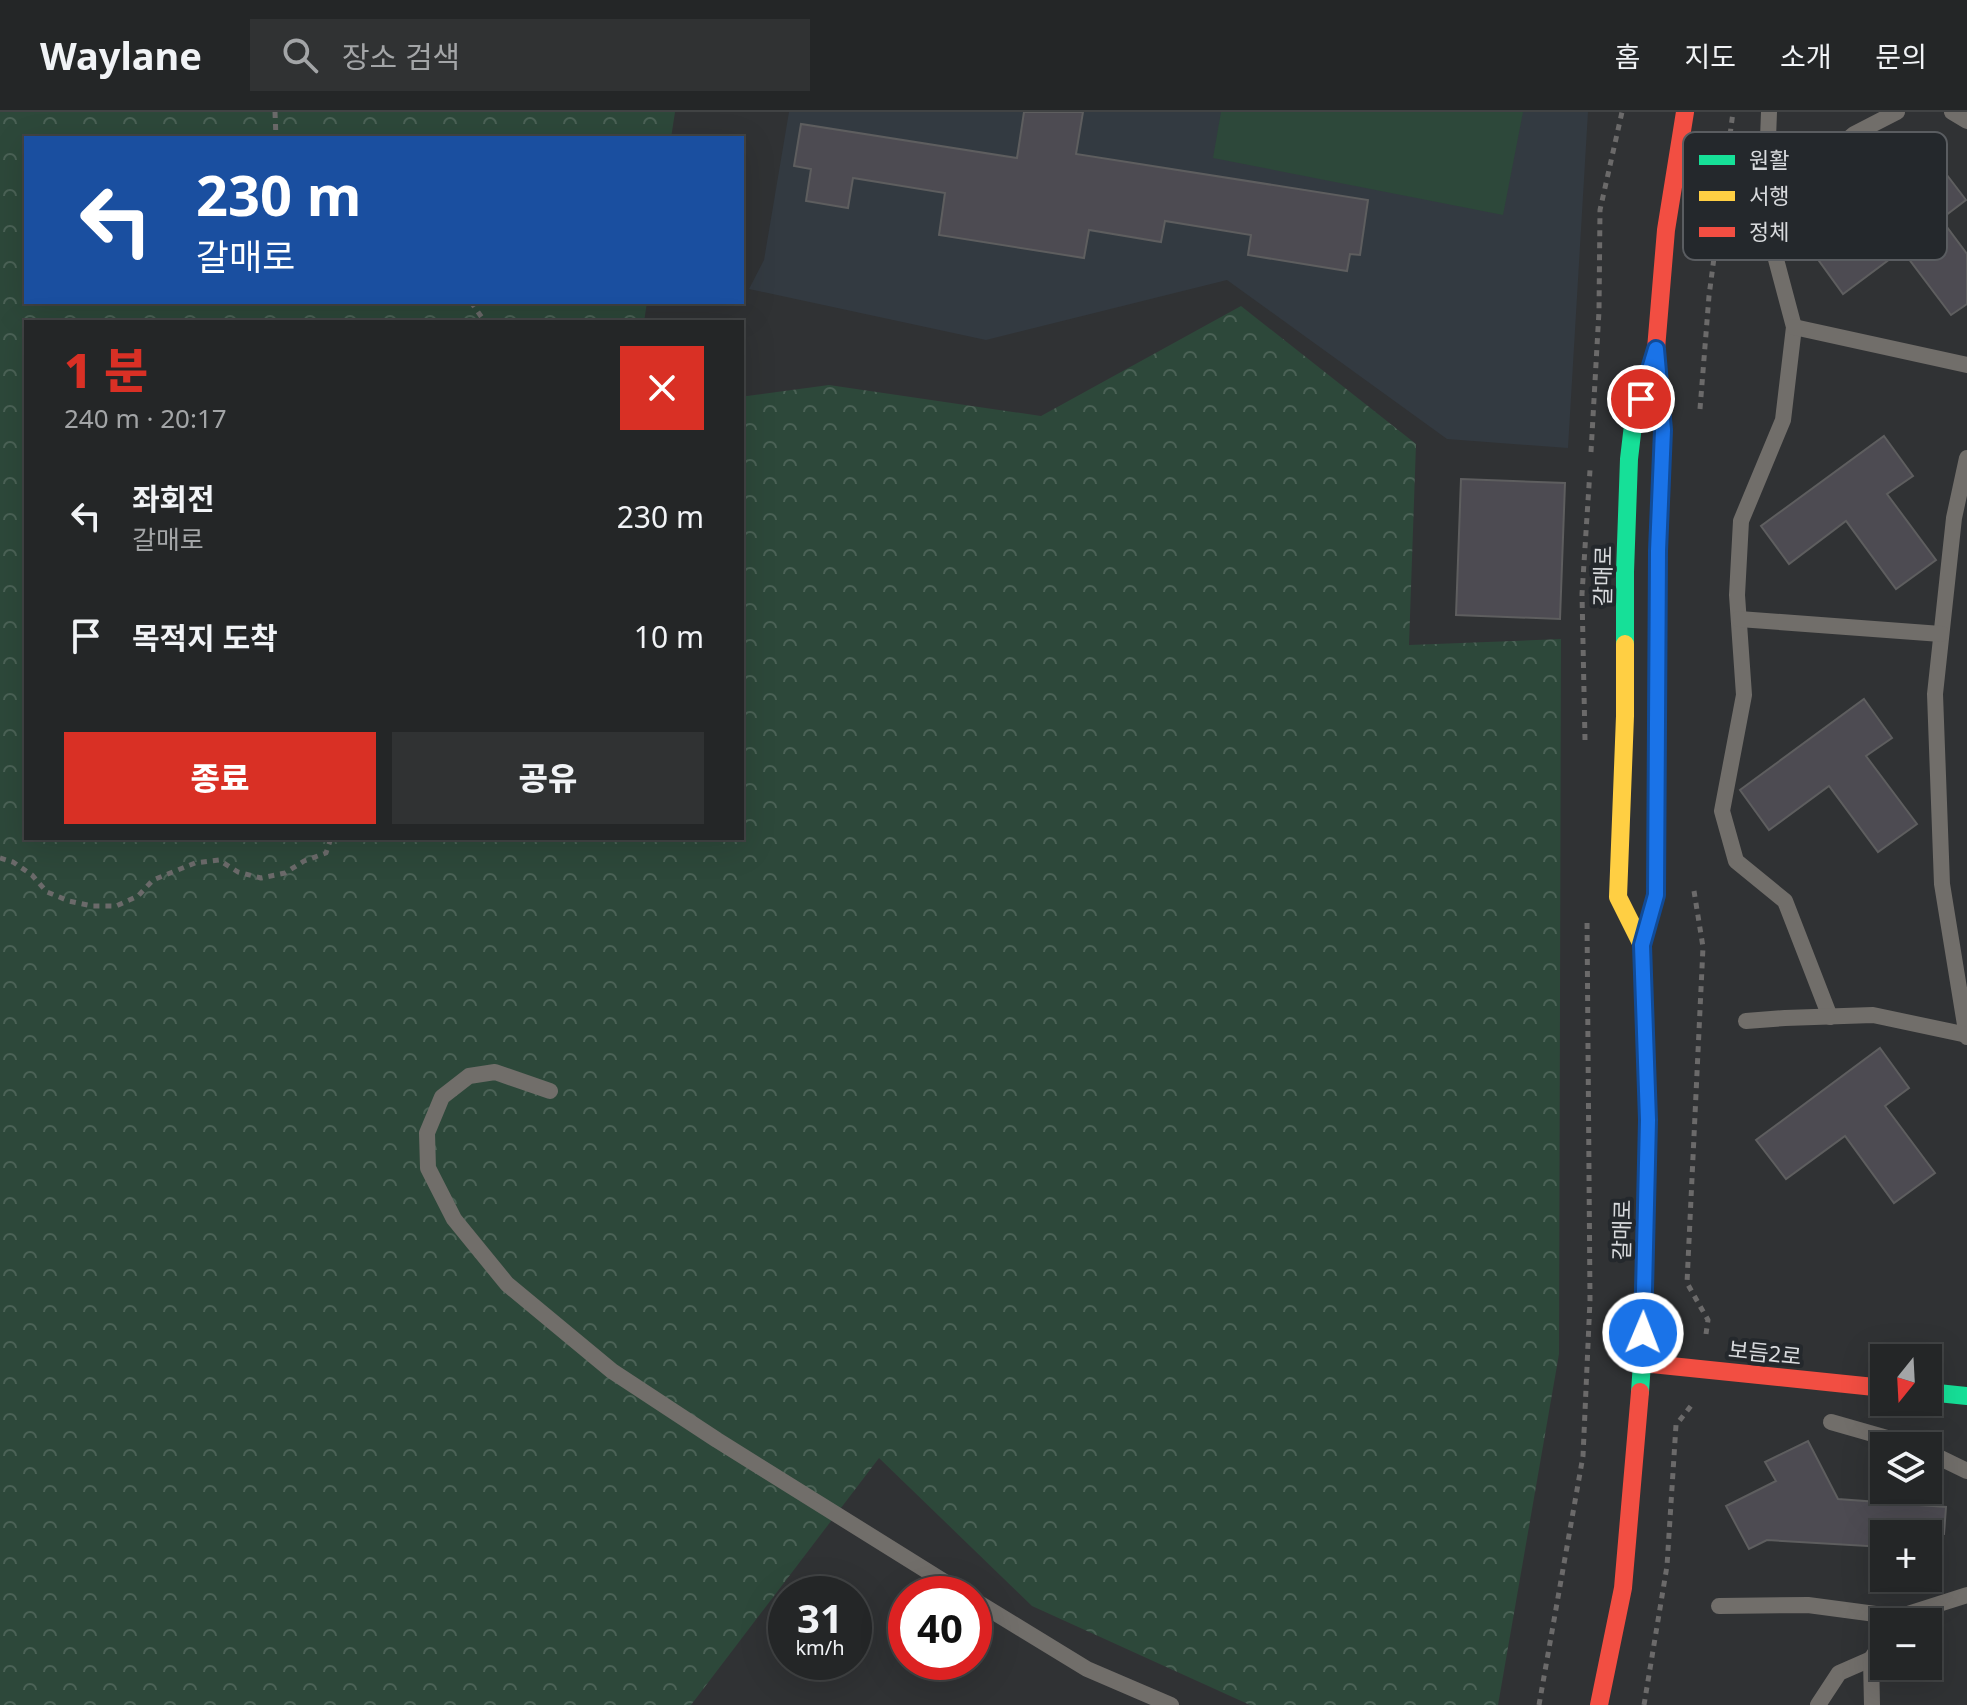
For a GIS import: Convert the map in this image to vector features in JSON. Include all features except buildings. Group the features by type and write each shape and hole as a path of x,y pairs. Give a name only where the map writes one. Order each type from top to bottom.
{"street":[{"name":"갈매로","path":"1599,1705 1623,1588 1642,1363 1648,1120 1642,945 1656,895 1658,551 1663,430 1656,349 1666,230 1685,112"},
{"name":"갈매로","path":"1642,945 1618,897 1625,716 1625,572 1633,425 1656,349"},
{"name":"보듬2로","path":"1642,1363 1870,1387"},
{"path":"1942,1393 1967,1396"}],"lane":[{"path":"1768,132 1769,112"},
{"path":"1858,132 1897,112"},
{"path":"1952,112 1967,121"},
{"path":"1776,260 1794,327 1783,420 1741,521 1737,595 1744,695 1722,811 1736,861 1785,901 1830,1017"},
{"path":"1794,327 1967,365"},
{"path":"1746,1021 1873,1015 1967,1036 1942,884 1935,694 1954,518 1967,458"},
{"path":"1739,619 1941,634"},
{"path":"550,1091 495,1072 469,1076 442,1097 427,1133 428,1168 454,1219 507,1284 612,1371 935,1576"},
{"path":"1831,1422 1870,1433"},
{"path":"1942,1459 1967,1471"},
{"path":"1929,1608 1967,1595"},
{"path":"1719,1606 1808,1605 1870,1615"},
{"path":"992,1611 1087,1669 1171,1705"},
{"path":"1818,1705 1839,1673 1870,1659"},
{"path":"1871,1680 1872,1705"}],"path":[{"path":"275,112 276,136"},
{"path":"1730,132 1733,112"},
{"path":"1700,417 1714,260"},
{"path":"0,858 13,862 32,875 47,892 92,906 116,906 138,896 153,880 195,863 219,860 238,872 261,878 285,873 304,861 326,853 330,840"},
{"path":"1644,1705 1667,1566 1676,1425 1698,1396 1708,1320 1687,1283 1703,947 1692,878"}],"shaded area":[{"path":"789,112 1588,112 1568,448 1447,439 1227,280 986,340 749,289 764,260"}],"green space":[{"path":"0,112 675,112 671,136 24,136 24,304 647,304 644,320 24,320 24,840 744,840 744,395 829,385 1041,416 1241,306 1416,444 1409,645 1561,639 1559,1354 1498,1705 1250,1705 1032,1606 879,1458 789,1576 768,1576 768,1604 691,1705 0,1705"},
{"path":"1221,112 1523,112 1503,215 1213,158"}],"traffic: fast":[{"path":"1625,644 1629,459 1633,425 1648,376"},
{"path":"1640,1392 1648,1120 1642,945 1656,895 1658,551 1662,456"},
{"path":"1942,1393 1967,1396"}],"traffic: slow":[{"path":"1625,644 1618,897 1642,945"}],"traffic: jam":[{"path":"1662,456 1663,430 1656,349 1666,230 1685,112"},
{"path":"1642,1363 1870,1387"},
{"path":"1599,1705 1623,1588 1640,1392"}],"route":[{"path":"1641,399 1656,349 1663,430 1658,551 1656,895 1642,945 1648,1120 1643,1333"}]}
